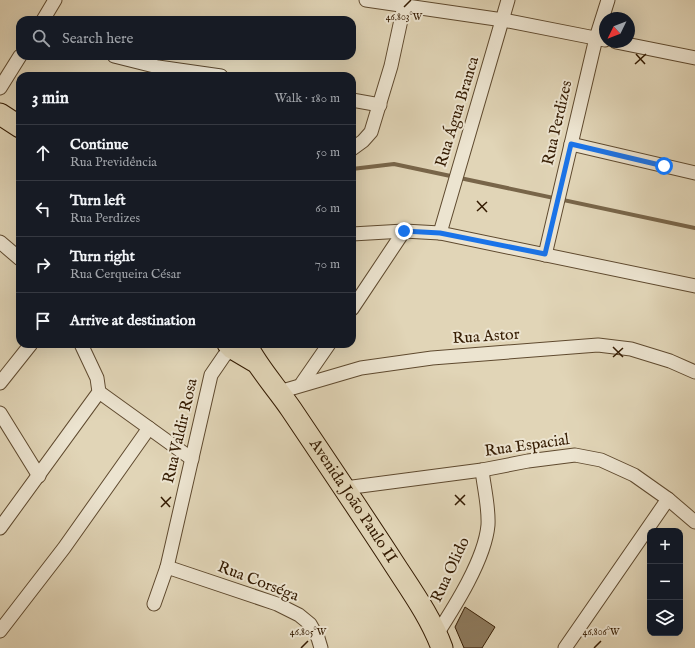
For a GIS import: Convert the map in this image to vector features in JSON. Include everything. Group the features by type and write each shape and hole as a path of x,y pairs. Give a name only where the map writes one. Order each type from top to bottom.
{"main road":[{"path":"0,114 16,124"},
{"name":"Avenida João Paulo II","path":"240,348 279,392 345,488 419,603 440,641"}],"street":[{"path":"46,16 56,0"},
{"path":"366,0 503,20 599,39"},
{"name":"Rua Água Branca","path":"440,233 508,0"},
{"name":"Rua Perdizes","path":"606,12 608,0"},
{"path":"356,146 371,132 391,66 404,6"},
{"name":"Rua Perdizes","path":"545,254 571,144 599,43"},
{"path":"635,46 695,58"},
{"path":"0,88 18,60"},
{"path":"125,60 157,71 170,72"},
{"path":"356,101 380,105"},
{"path":"571,144 695,173"},
{"path":"356,303 404,231"},
{"path":"356,234 404,231 440,233 695,286"},
{"path":"0,242 16,256"},
{"name":"Rua Astor","path":"279,392 302,383 362,368 432,358 598,345 631,349 670,361 695,372"},
{"path":"0,383 28,348"},
{"path":"0,528 99,392 97,378 83,348"},
{"name":"Rua Valdir Rosa","path":"154,604 168,567 211,375 215,366 240,348"},
{"path":"302,383 326,348"},
{"path":"99,392 192,459"},
{"path":"0,413 39,476"},
{"path":"0,631 64,548 149,428"},
{"name":"Rua Espacial","path":"345,488 482,470 528,461 575,455 601,460 634,475 668,499 695,522"},
{"name":"Rua Olido","path":"440,641 478,559 487,532 488,508 482,470"},
{"path":"565,648 668,499"},
{"name":"Rua Corséga","path":"168,567 277,604 299,615 310,624 318,638 321,648"}],"building":[{"path":"465,607 495,627 482,648 464,648 455,627"}],"waterway":[{"path":"356,169 394,164 695,228"}],"route":[{"path":"404,231 440,233 545,254 571,144 664,166"}]}
